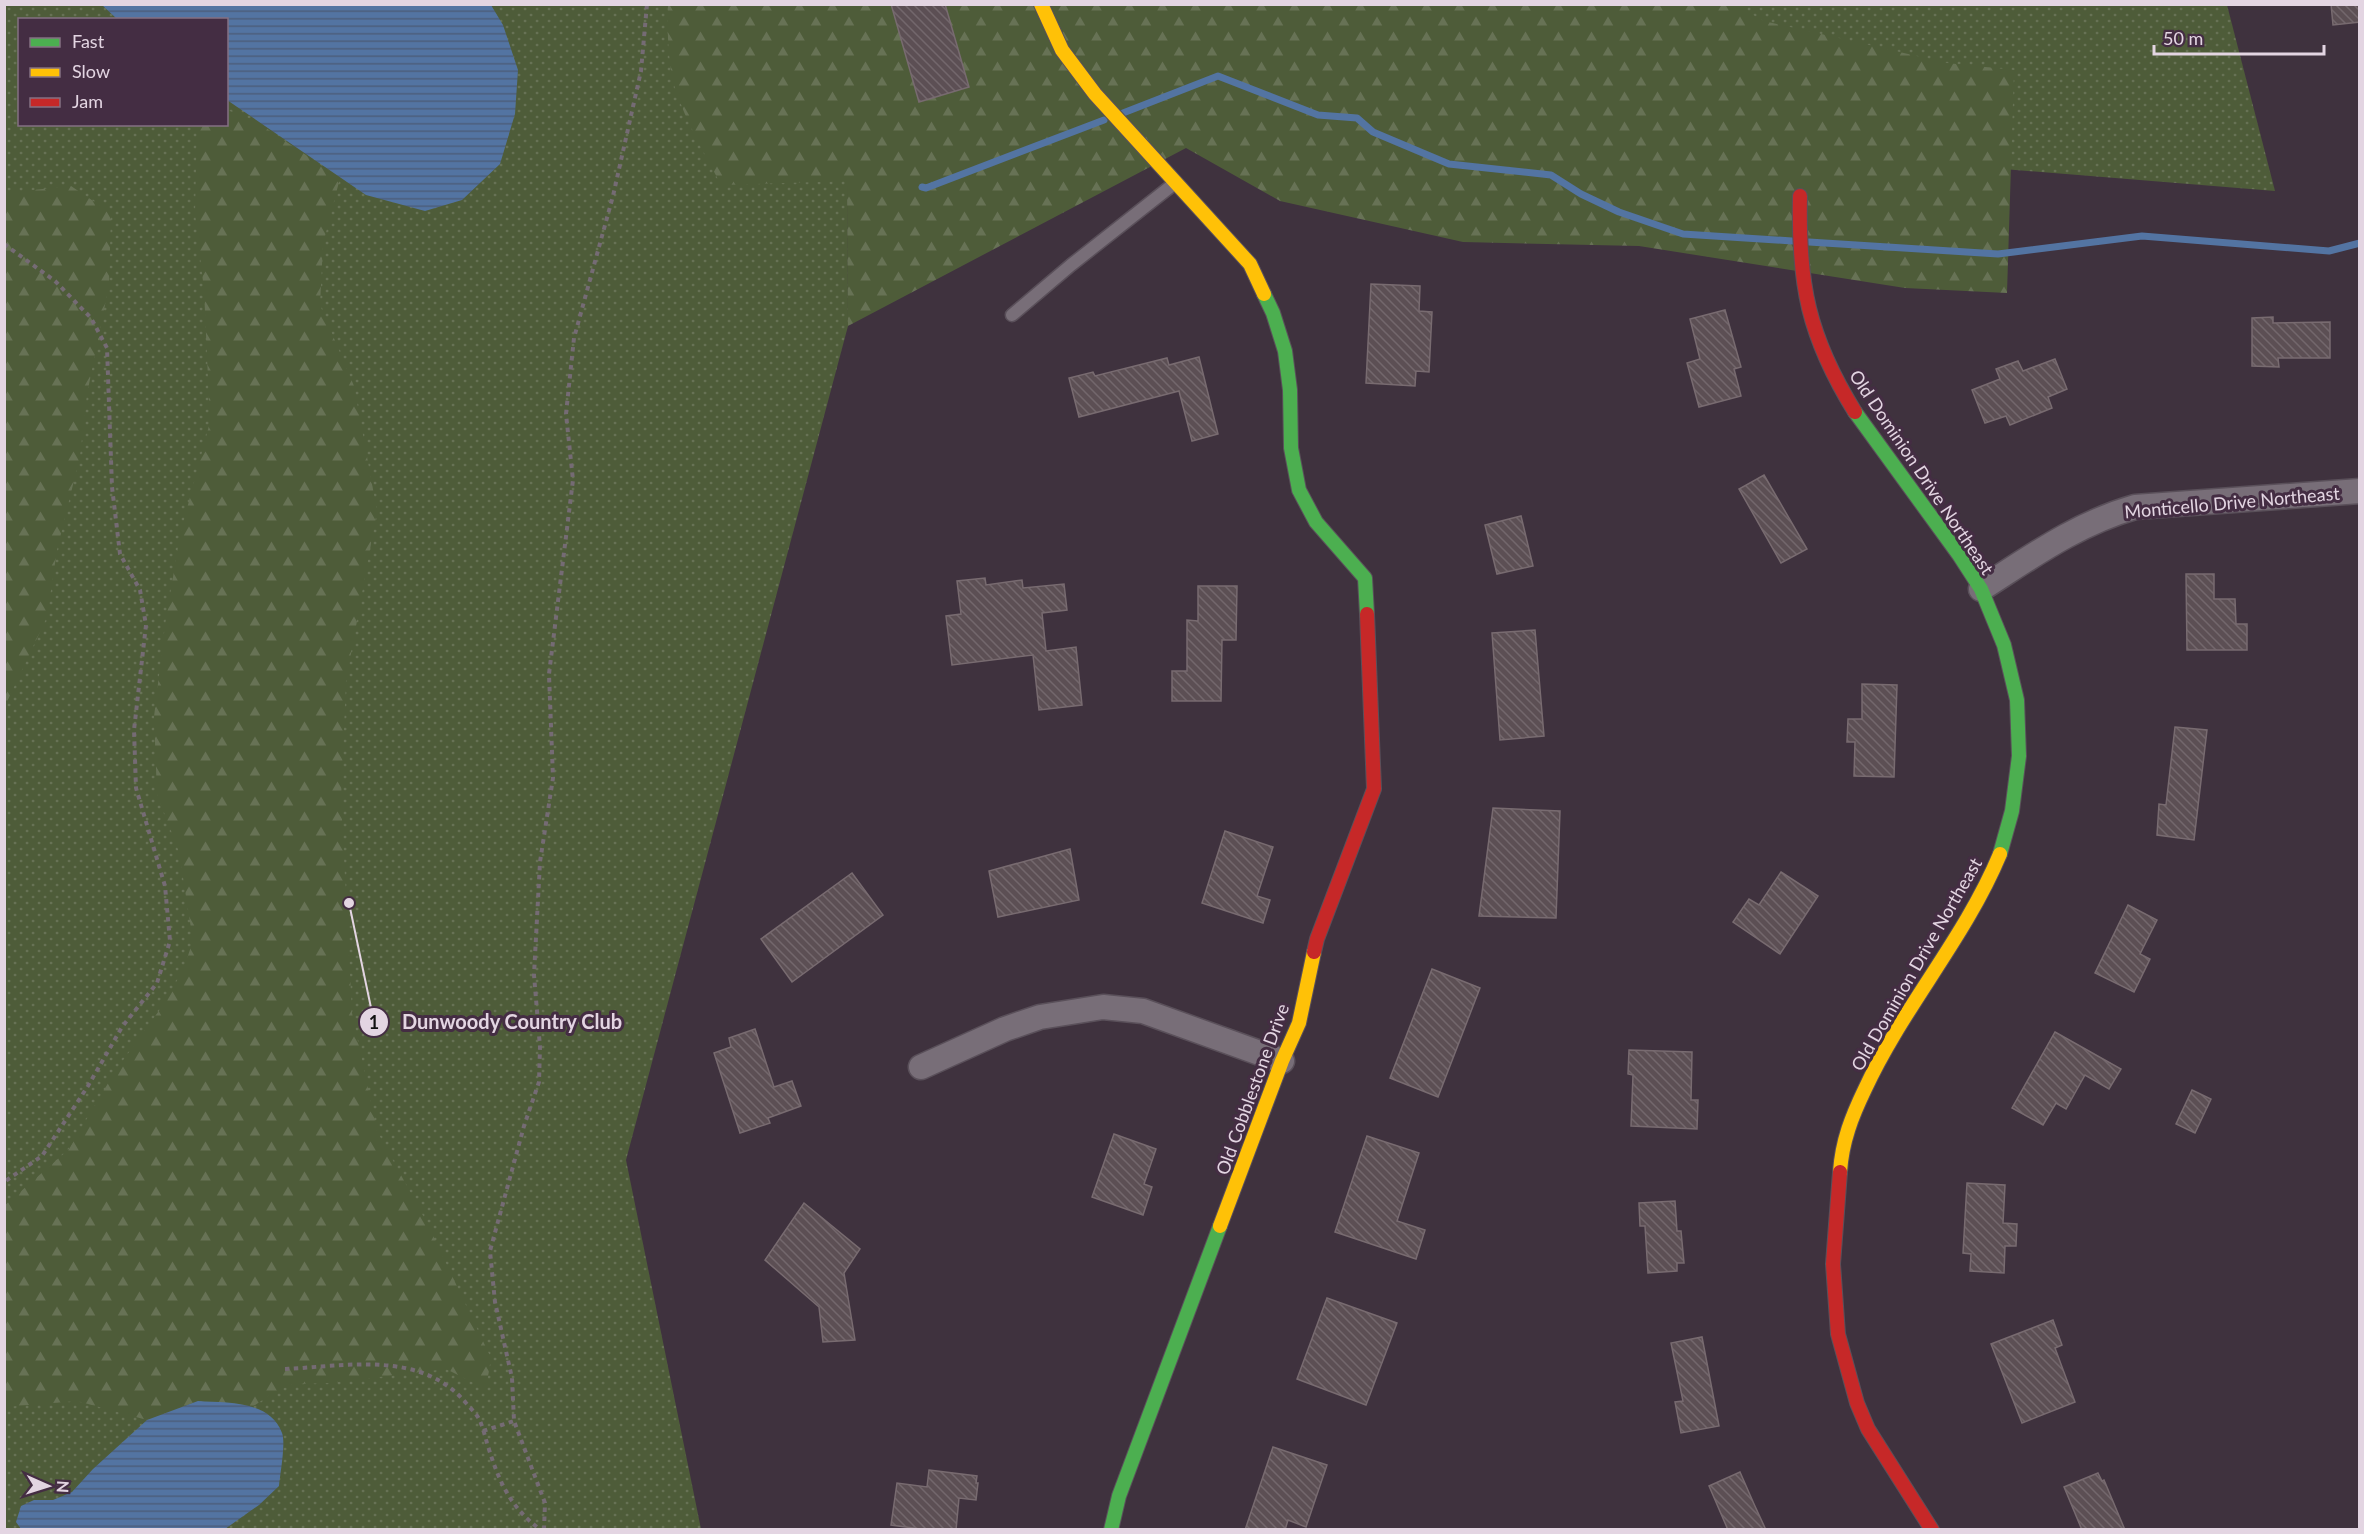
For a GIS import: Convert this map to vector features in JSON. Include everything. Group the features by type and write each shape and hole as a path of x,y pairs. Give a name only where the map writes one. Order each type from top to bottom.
{"street":[{"path":"1041,4 1062,50 1095,94 1176,182"},
{"name":"Old Cobblestone Drive","path":"1111,1530 1119,1496 1282,1061 1299,1023 1317,939 1374,789 1365,578 1316,522 1299,490 1291,448 1290,390 1285,351 1273,313 1250,264 1176,182"},
{"name":"Old Dominion Drive Northeast","path":"1800,196 1799,241 1803,284 1813,327 1827,363 1854,411 1959,555 1981,589 2004,645 2017,700 2019,756 2012,812 2000,855 1984,890 1881,1054 1848,1126 1841,1156 1833,1264 1838,1335 1857,1403 1868,1429 1932,1530"},
{"name":"Monticello Drive Northeast","path":"1981,589 2080,527 2135,507 2360,491"},
{"path":"921,1067 1005,1029 1041,1017 1103,1007 1143,1011 1282,1061"}],"lane":[{"path":"1012,315 1176,182"}],"path":[{"path":"285,1369 388,1364 426,1372 455,1390 480,1419 496,1471 513,1505 526,1519 542,1530 545,1503 514,1422 512,1378 495,1302 490,1251 524,1126 539,1082 540,1047 534,975 540,862 553,778 549,674 573,480 566,414 574,338 613,196 641,71 647,4"},
{"path":"4,244 55,281 84,310 91,318 107,348 112,487 120,554 140,590 146,625 134,730 136,788 165,886 170,941 157,983 122,1027 88,1086 42,1156 4,1182"},
{"path":"483,1431 514,1422"}],"green space":[{"path":"5,5 847,5 848,326 626,1160 701,1529 5,1530"},
{"path":"668,5 1735,5 1764,21 1947,63 2014,70 2007,293 1905,288 1639,246 1463,242 1280,201 1186,148 848,326 847,181 721,185 690,125 675,88 668,47"},
{"path":"1443,5 2227,5 2275,191 1521,130"},
{"path":"228,110 254,120 340,178 323,244 320,305 354,386 377,511 346,681 341,799 352,1013 377,1131 427,1223 491,1358 486,1389 446,1369 330,1383 293,1384 273,1393 252,1407 198,1401 147,1420 77,1401 5,1407 4,1206 68,1150 116,1070 161,1008 183,970 193,941 179,852 157,794 154,717 165,625 180,535 210,422 204,290 195,213 197,126 228,126"},
{"path":"71,186 111,213 109,285 87,394 80,456 57,550 47,617 5,706 5,193"}],"water":[{"path":"102,5 491,5 503,25 518,70 515,114 500,164 462,200 425,211 366,195 228,101 228,18 116,18"},
{"path":"198,1401 234,1403 258,1409 268,1414 276,1422 282,1433 283,1451 279,1486 259,1505 225,1529 21,1529 16,1522 21,1506 34,1500 53,1500 72,1492 93,1469 147,1420"}],"building":[{"path":"891,4 945,4 969,87 919,102"},
{"path":"2331,4 2360,4 2360,22 2333,25"},
{"path":"1371,284 1420,286 1419,311 1432,312 1429,372 1416,371 1415,386 1366,383"},
{"path":"1725,310 1741,367 1734,369 1741,396 1699,407 1687,363 1700,359 1690,319"},
{"path":"2273,317 2273,323 2330,322 2330,358 2278,358 2279,367 2252,366 2252,318"},
{"path":"1199,357 1218,434 1192,441 1179,391 1079,417 1069,378 1093,372 1095,376 1167,358 1169,365"},
{"path":"2055,359 2067,389 2048,397 2052,408 2010,425 2006,416 1985,423 1972,390 2000,379 1996,369 2018,361 2023,371"},
{"path":"1764,475 1807,549 1781,563 1739,489"},
{"path":"1521,516 1533,566 1497,574 1485,525"},
{"path":"2186,574 2214,574 2214,599 2235,599 2236,624 2247,624 2247,650 2187,650"},
{"path":"985,578 986,585 1022,580 1023,588 1064,584 1067,610 1042,613 1046,651 1076,647 1082,705 1039,710 1033,655 952,665 946,616 961,614 957,581"},
{"path":"1198,586 1237,586 1236,640 1222,640 1221,701 1172,701 1172,671 1187,671 1187,620 1198,621"},
{"path":"1535,630 1544,736 1500,740 1492,633"},
{"path":"1862,684 1897,685 1894,777 1854,776 1855,742 1847,742 1848,719 1862,719"},
{"path":"2175,727 2207,730 2194,840 2157,835 2159,804 2166,805"},
{"path":"1493,808 1560,811 1556,918 1479,916"},
{"path":"1225,831 1273,847 1257,896 1270,900 1263,923 1202,903"},
{"path":"1070,849 1079,900 998,917 989,871"},
{"path":"1781,872 1818,896 1780,954 1733,922 1749,899 1759,905"},
{"path":"852,873 883,915 792,982 761,939"},
{"path":"2128,905 2157,920 2140,954 2150,959 2134,992 2095,973"},
{"path":"1432,969 1480,988 1438,1097 1390,1078"},
{"path":"755,1029 774,1087 792,1081 801,1106 768,1118 770,1123 740,1133 714,1053 731,1047 729,1038"},
{"path":"2055,1032 2121,1069 2109,1089 2085,1075 2066,1109 2056,1103 2043,1125 2012,1108"},
{"path":"1629,1050 1692,1052 1691,1100 1698,1100 1697,1129 1631,1126 1633,1075 1628,1074"},
{"path":"2192,1090 2211,1099 2195,1133 2176,1124"},
{"path":"1114,1134 1156,1149 1144,1184 1152,1187 1143,1215 1092,1197"},
{"path":"1367,1136 1419,1153 1397,1221 1425,1230 1416,1259 1335,1232"},
{"path":"1967,1183 2005,1185 2003,1223 2017,1224 2016,1246 2005,1246 2004,1273 1970,1271 1971,1254 1963,1253"},
{"path":"1675,1201 1677,1231 1681,1231 1684,1263 1677,1263 1677,1271 1648,1273 1645,1226 1640,1226 1639,1203"},
{"path":"804,1203 860,1249 844,1273 855,1340 823,1342 819,1307 765,1260"},
{"path":"1327,1298 1397,1323 1366,1405 1297,1379"},
{"path":"2053,1320 2062,1345 2055,1348 2075,1402 2022,1423 1991,1344"},
{"path":"1702,1337 1719,1426 1681,1433 1675,1402 1683,1401 1671,1343"},
{"path":"1273,1447 1327,1465 1306,1527 1288,1520 1285,1530 1245,1530"},
{"path":"929,1470 977,1476 976,1500 959,1498 956,1530 928,1530 891,1525 897,1483 927,1487"},
{"path":"1740,1472 1766,1530 1728,1530 1709,1486"},
{"path":"2098,1473 2102,1481 2104,1480 2125,1530 2082,1530 2064,1487"}],"waterway":[{"path":"1123,113 1218,76 1318,115 1357,118 1373,132 1449,164 1551,175 1581,194 1619,212 1683,234 1792,241"},
{"path":"922,187 926,188 1104,120"},
{"path":"1809,242 1998,254 2142,236 2329,251 2360,243"}],"traffic: fast":[{"path":"1264,294 1273,313 1285,351 1290,390 1291,448 1299,490 1316,522 1365,578 1367,614"},
{"path":"1855,412 1981,589 2004,645 2017,700 2019,756 2012,811 2000,854"},
{"path":"1111,1530 1119,1496 1220,1226"}],"traffic: slow":[{"path":"1041,4 1062,50 1095,94 1250,264 1264,294"},
{"path":"1840,1172 1848,1129 1880,1059 1969,915 2000,854"},
{"path":"1220,1226 1282,1061 1299,1023 1314,952"}],"traffic: jam":[{"path":"1800,196 1801,256 1809,308 1826,359 1855,412"},
{"path":"1314,952 1374,789 1367,614"},
{"path":"1840,1172 1833,1264 1838,1334 1857,1403 1868,1429 1932,1530"}],"place":[{"name":"Dunwoody Country Club","path":"349,903"}]}
